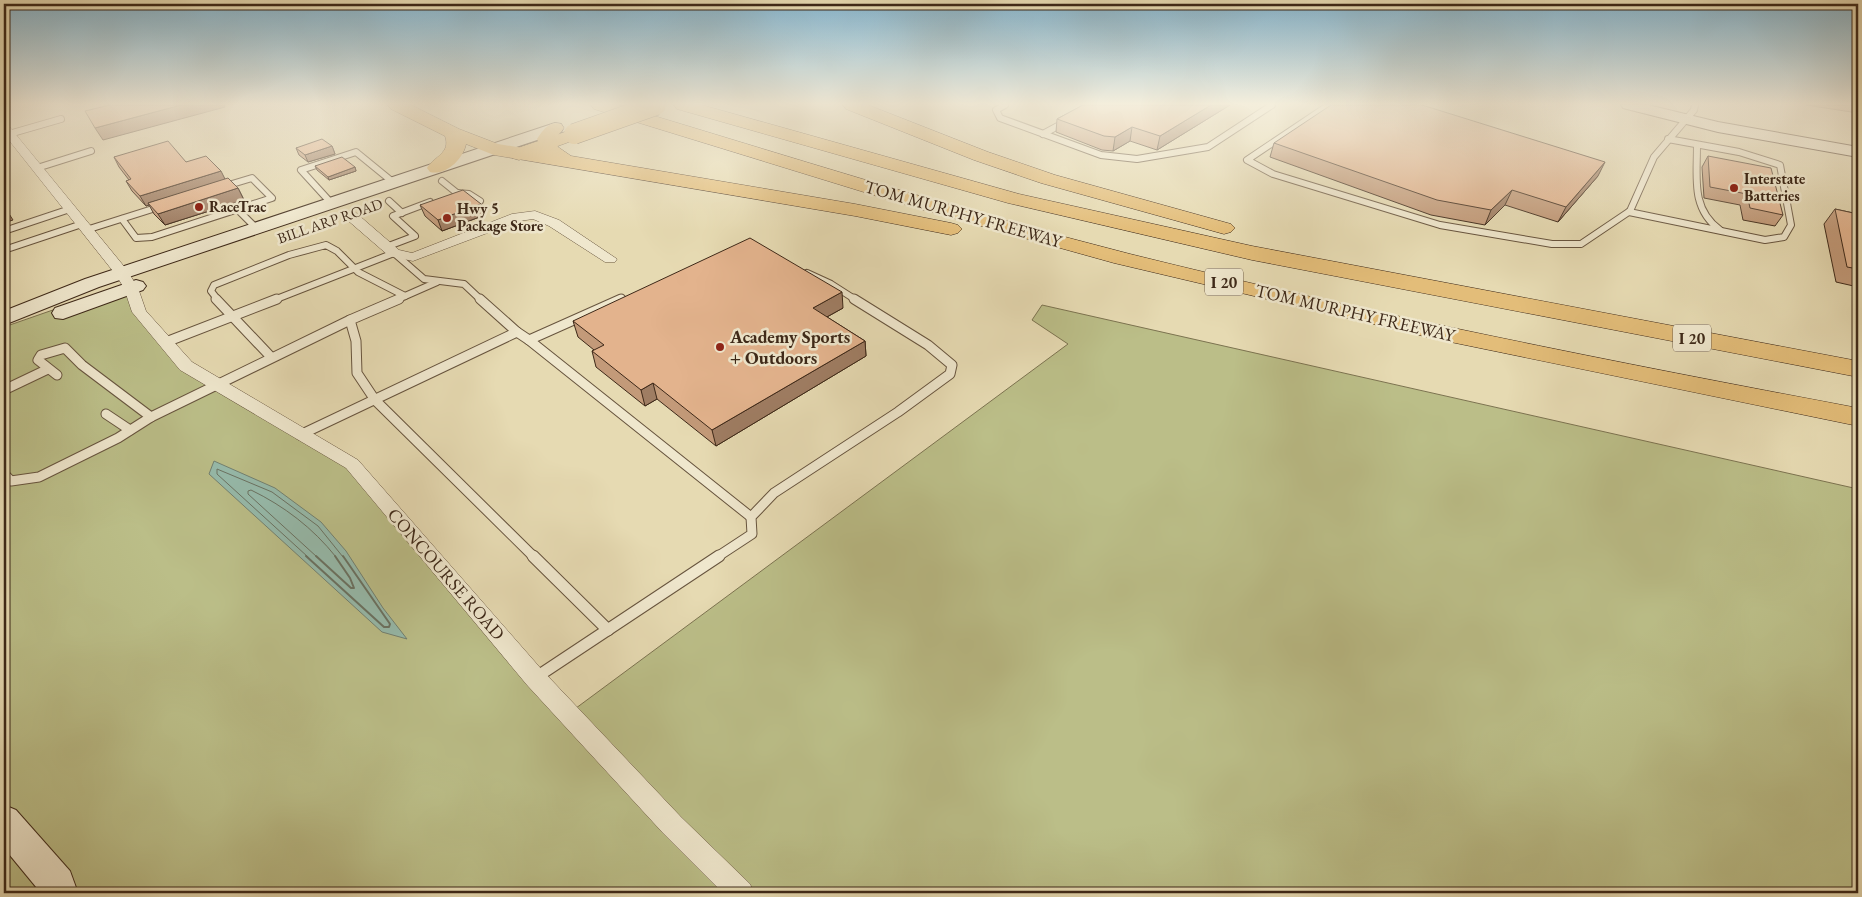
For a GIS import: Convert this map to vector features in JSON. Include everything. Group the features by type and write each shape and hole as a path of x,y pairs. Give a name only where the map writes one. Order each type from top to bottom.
{"main road":[{"path":"441,186 457,147"},
{"path":"491,147 518,154 563,159 899,218 1212,295 1402,337 1484,352 1568,361"},
{"name":"BILL ARP ROAD","path":"441,186 494,148 499,147"},
{"name":"BILL ARP ROAD","path":"4,319 441,186 531,147"},
{"path":"552,147 552,152 563,159"},
{"name":"TOM MURPHY FREEWAY","path":"739,147 1017,231 1330,308 1568,361 1858,417"},
{"name":"TOM MURPHY FREEWAY","path":"827,147 1070,212 1252,253 1525,307 1858,369"},
{"path":"959,147 1008,166 1090,192 1525,307"},
{"path":"1829,147 1858,152"},
{"name":"BILL ARP ROAD","path":"4,335 126,281 257,229 332,204 395,199"},
{"path":"4,822 57,884 60,893"}],"street":[{"path":"20,147 126,281"},
{"path":"350,215 390,250 413,257 517,217 535,216 554,223 610,259"},
{"name":"CONCOURSE ROAD","path":"126,281 139,312 186,366 352,464 535,678 672,825 741,893"}],"lane":[{"path":"1082,147 1115,158 1154,157 1208,147"},
{"path":"1267,147 1248,160 1257,167 1273,174 1412,218 1440,225 1552,244 1581,244 1629,212 1654,157 1662,147"},
{"path":"1697,147 1696,175 1702,211 1708,220 1722,231"},
{"path":"1629,212 1765,240 1784,237 1791,225 1780,165 1754,154 1717,147"},
{"path":"37,168 91,151"},
{"path":"166,342 288,289 352,268 415,236 393,216 395,199 356,152 301,170 332,204"},
{"path":"1696,160 1706,161"},
{"path":"1774,174 1782,175"},
{"path":"122,219 136,238 152,237 272,198 252,178 215,190"},
{"path":"441,186 457,193 470,194 480,201"},
{"path":"441,186 457,193"},
{"path":"4,250 84,227 122,219 169,204"},
{"path":"4,231 70,209"},
{"path":"237,209 257,229"},
{"path":"271,357 214,296 211,288 222,281 244,276 327,245 332,247 352,268 365,276 394,287 405,296"},
{"path":"390,250 424,279 464,284 481,302 517,332 751,517 752,534 535,678"},
{"path":"751,517 774,494 898,412 950,374 952,365 934,349 839,289 795,268"},
{"path":"4,474 11,481 39,477 130,430 151,417 271,357 438,282"},
{"path":"529,340 626,297"},
{"path":"350,320 356,341 357,373 375,400 608,630"},
{"path":"300,435 517,332"},
{"path":"57,375 38,360 41,355 65,348 82,365 151,417"},
{"path":"4,390 48,369"},
{"path":"106,414 130,430"}],"green space":[{"path":"119,287 186,366 352,464 568,714 1068,344 1032,320 1042,305 1858,489 1858,893 4,893 4,327"}],"water":[{"path":"214,461 275,488 321,522 346,551 383,608 407,639 382,632 209,474"}],"building":[{"path":"148,147 173,147 186,162 206,156 221,171 140,196 126,181 131,179 114,157"},
{"path":"299,147 329,147 305,155 296,148"},
{"path":"1285,147 1556,147 1605,162 1566,207 1512,190 1491,210 1437,200"},
{"path":"1708,156 1771,168 1783,215 1750,208 1747,194 1710,187"},
{"path":"342,157 355,167 328,177 315,166"},
{"path":"228,178 238,188 158,214 148,203"},
{"path":"463,190 481,204 438,220 420,205"},
{"path":"1835,209 1858,214 1858,269 1847,267"},
{"name":"Academy Sports + Outdoors","path":"750,238 842,292 813,308 865,341 712,430 653,383 641,390 592,351 604,345 573,321"}],"place":[{"name":"Interstate Batteries","path":"1734,188"},
{"name":"RaceTrac","path":"199,207"},
{"name":"Hwy 5 Package Store","path":"447,218"},
{"name":"Academy Sports + Outdoors","path":"720,347"}]}
